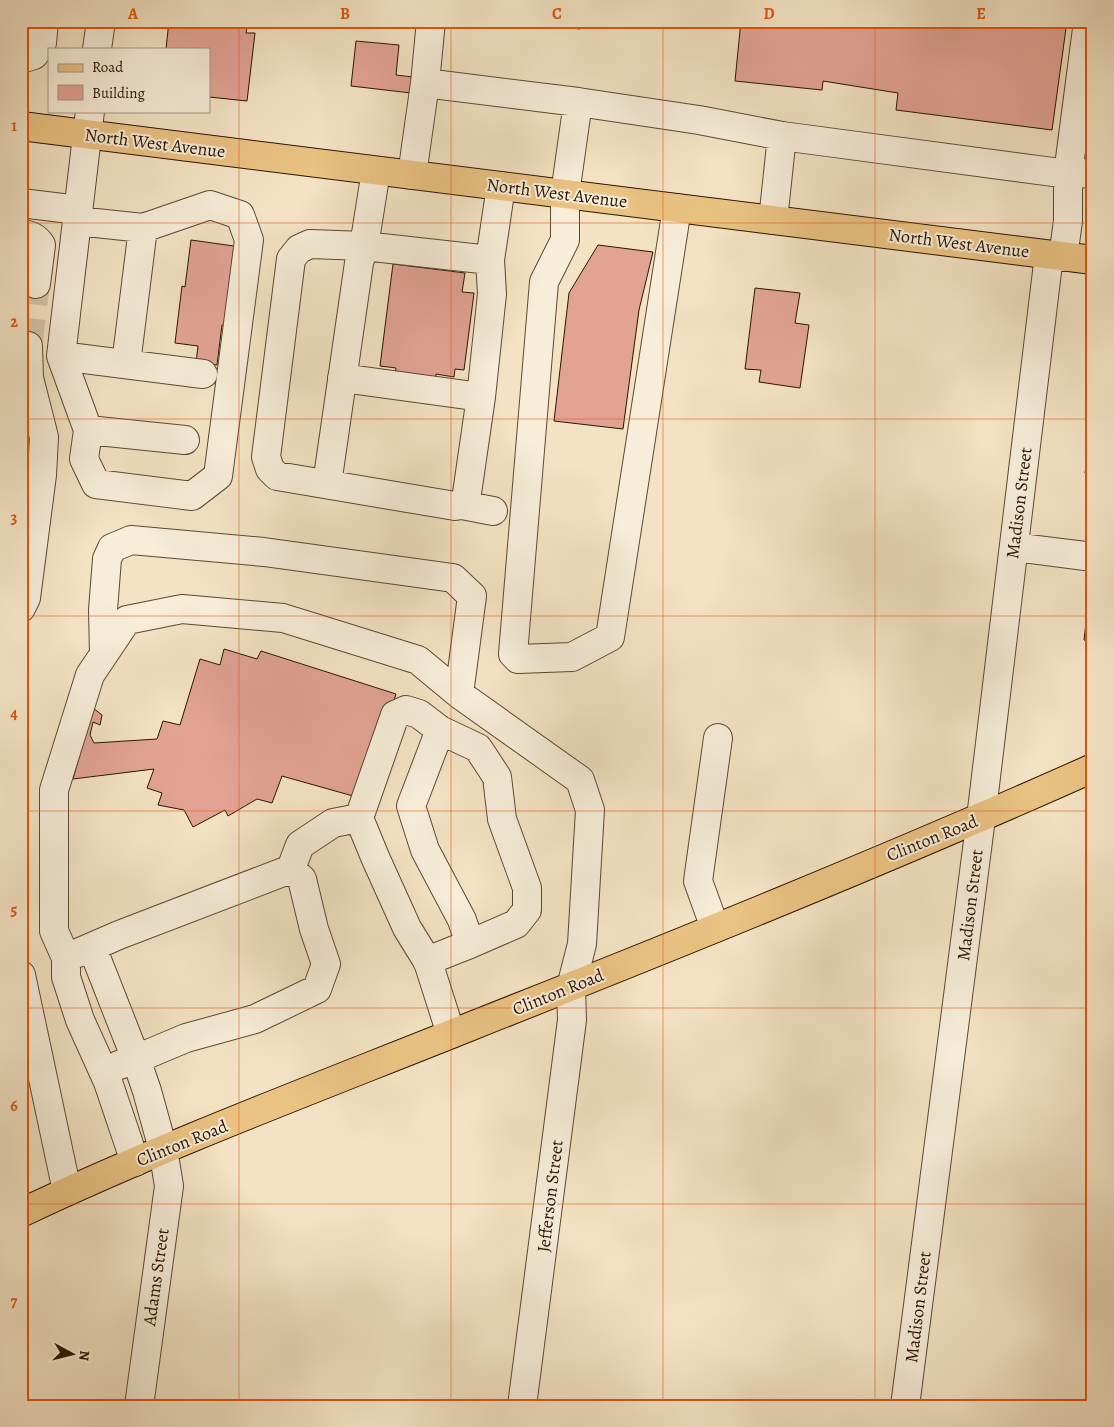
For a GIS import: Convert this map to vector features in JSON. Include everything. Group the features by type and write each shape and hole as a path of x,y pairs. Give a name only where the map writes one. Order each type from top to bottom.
{"main road":[{"name":"North West Avenue","path":"21,126 89,123 376,171 1093,260"},
{"name":"Clinton Road","path":"21,1213 163,1149 571,987 981,818 1093,768"}],"street":[{"path":"21,59 34,55 42,42 44,21"},
{"path":"97,48 101,21"},
{"path":"412,175 426,83 432,21"},
{"name":"Madison Street","path":"905,1406 1014,547 1056,256 1080,174 1088,21"},
{"path":"426,83 578,102 699,120 782,136 1080,174"},
{"path":"578,102 565,194 565,240 544,282 513,654 518,659 572,657 610,637 677,208"},
{"path":"21,203 78,216 143,228 210,205 240,215 249,240 218,476 192,496 96,484 84,459 88,430 61,356 78,216 89,123"},
{"path":"773,220 782,136"},
{"path":"327,484 359,263 364,246 376,171"},
{"path":"462,505 466,500 481,397 492,294 490,260 501,186"},
{"path":"126,364 143,228"},
{"path":"21,234 37,239 41,245 26,274"},
{"path":"490,260 364,246 310,244 299,249 291,259 266,457 270,470 277,476 493,511"},
{"path":"21,608 26,598 42,475 44,437 29,378 28,346"},
{"path":"61,356 202,374"},
{"path":"342,378 481,397"},
{"path":"21,406 28,436 21,502"},
{"path":"88,430 185,440"},
{"path":"104,654 103,602 107,559 112,548 131,540 264,552 453,578 472,596 459,694"},
{"path":"1014,547 1093,557"},
{"name":"Jefferson Street","path":"135,1162 108,1082 77,1012 66,977 66,958 54,931 54,790 90,675 127,620 182,609 283,618 418,660 459,694 580,780 590,810 582,944 571,987 572,1020 522,1406"},
{"path":"427,961 516,924 527,910 527,888 502,819 497,778 478,748 440,730 419,714 406,710 395,715 359,818 407,928 427,961 451,1034"},
{"path":"440,730 410,806 424,850 462,920 470,944"},
{"path":"715,928 698,881 718,738"},
{"path":"66,958 119,935 291,869 300,845 333,823 359,818"},
{"path":"103,1071 186,1038 254,1019 317,989 326,964 314,929 302,879 291,869"},
{"name":"Adams Street","path":"92,947 147,1091 163,1149 169,1186 139,1406"},
{"path":"21,975 67,1192"}],"building":[{"path":"169,21 248,21 246,33 255,33 247,101 210,97 210,48 166,48"},
{"path":"507,21 581,21 580,29"},
{"path":"741,21 1067,21 1052,130 896,110 898,93 823,81 822,90 735,81"},
{"path":"356,41 399,45 396,75 413,77 411,93 351,86"},
{"path":"191,240 234,246 229,289 232,292 227,325 222,325 217,365 196,363 198,346 175,343 182,286 185,287"},
{"path":"598,245 653,252 639,310 623,429 554,421 569,293"},
{"path":"393,264 465,273 462,292 474,293 464,370 455,369 454,377 436,374 435,381 395,376 396,368 380,366"},
{"path":"755,288 800,293 795,323 809,325 800,388 759,382 761,370 745,369"},
{"path":"1088,455 1093,455 1093,511 1086,510 1092,474 1085,473"},
{"path":"1093,573 1093,641 1084,640"},
{"path":"224,649 257,659 261,651 396,694 366,790 355,787 353,796 282,776 272,803 257,799 228,816 225,810 193,827 184,810 158,805 162,793 147,788 154,769 73,779 93,708 102,715 100,725 93,722 90,735 94,743 157,739 163,721 180,725 200,659 220,665"}],"tunnel":[{"path":"28,346 36,284"}]}
